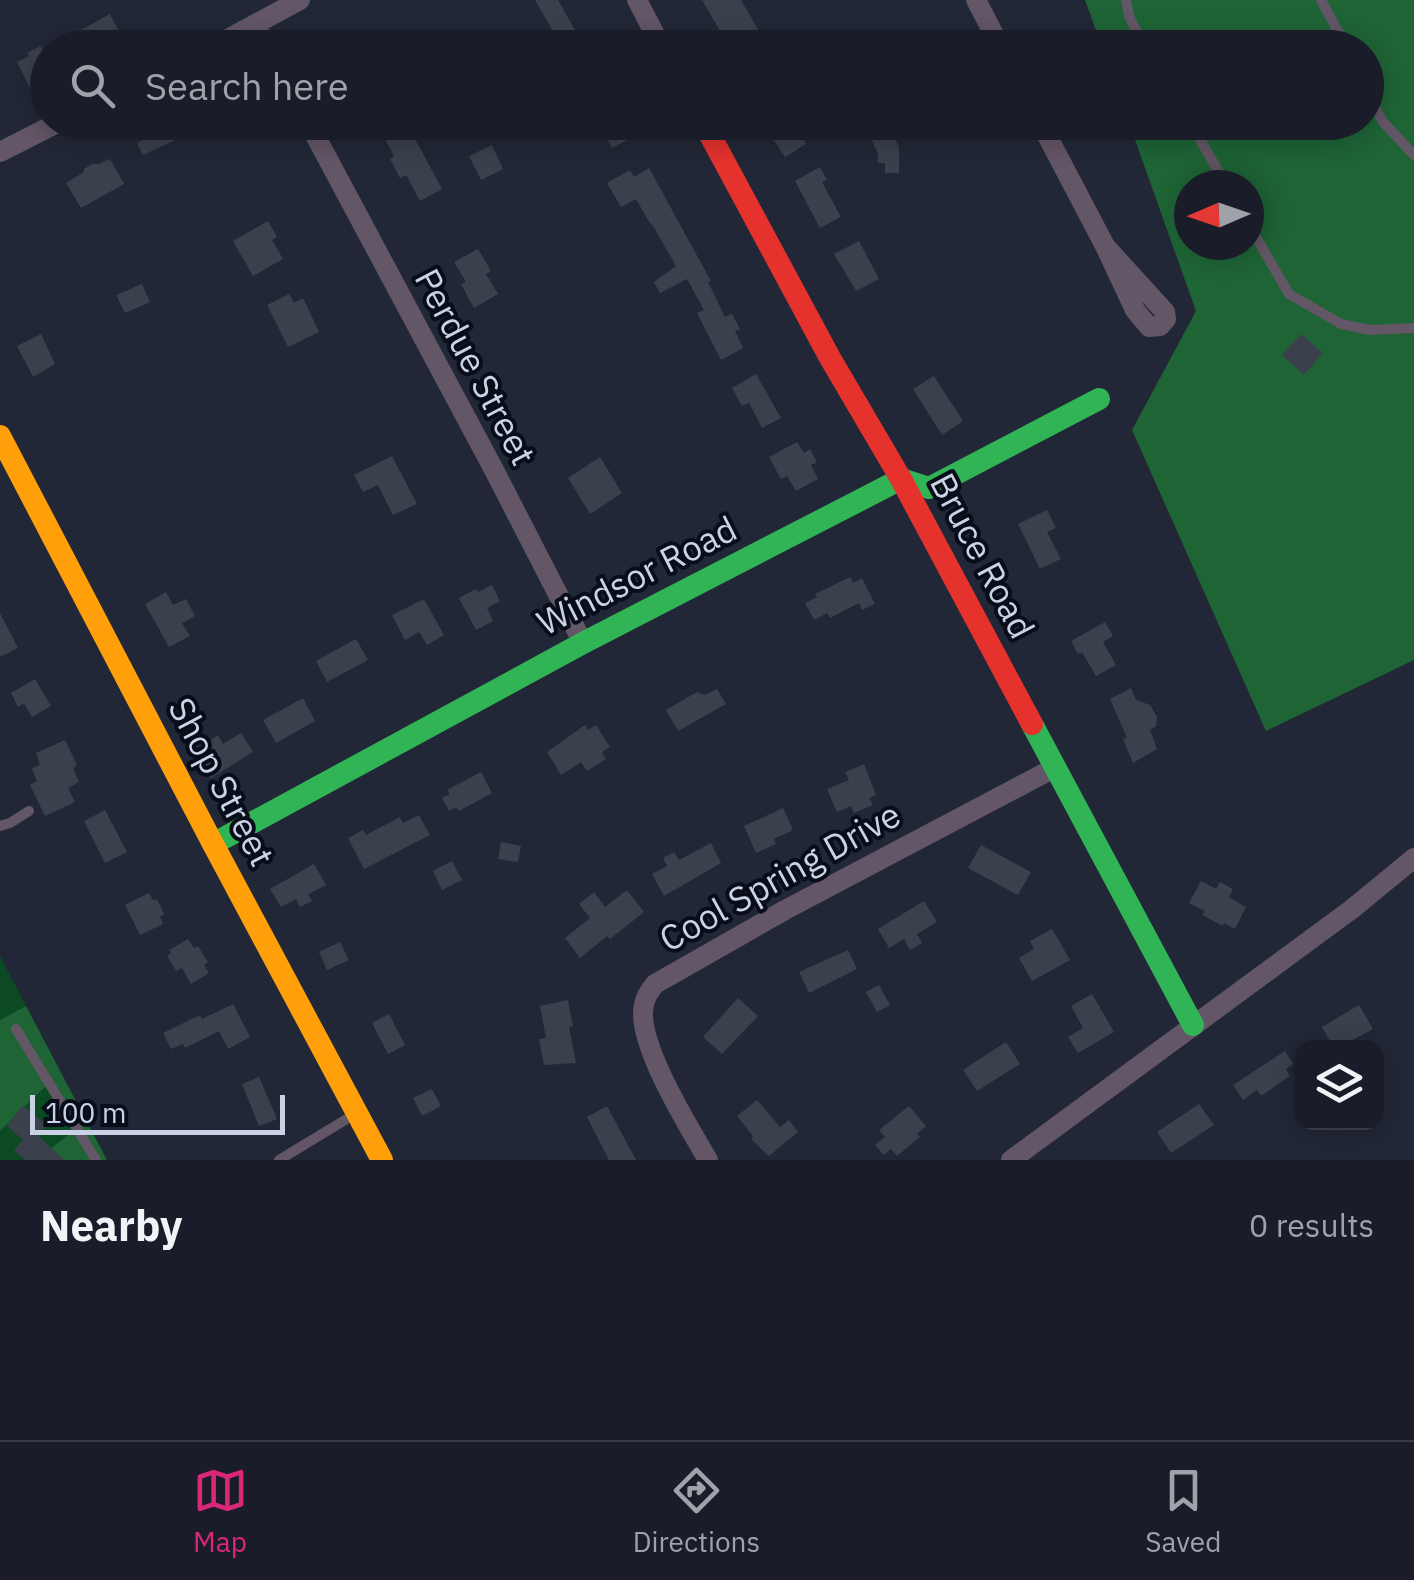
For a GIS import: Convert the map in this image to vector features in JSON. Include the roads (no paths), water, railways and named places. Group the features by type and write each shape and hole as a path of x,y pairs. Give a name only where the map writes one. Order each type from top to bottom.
{"street":[{"path":"248,30 300,0"},
{"path":"636,0 652,30"},
{"path":"976,0 992,30"},
{"path":"256,26 258,30"},
{"path":"0,152 30,137"},
{"name":"Perdue Street","path":"318,140 583,643"},
{"name":"Bruce Road","path":"713,140 830,358 901,479 1193,1025"},
{"path":"1049,140 1105,246"},
{"name":"Windsor Road","path":"212,844 583,643 901,479 929,488 1099,399"},
{"name":"Shop Street","path":"0,436 382,1160"},
{"name":"Cool Spring Drive","path":"708,1160 652,1053 642,1018 644,1004 655,984 802,901 1056,767"},
{"path":"1011,1160 1414,858"}],"lane":[{"path":"1126,0 1136,30"},
{"path":"1321,0 1337,30"},
{"path":"1384,123 1414,156"},
{"path":"1200,140 1217,170"},
{"path":"1264,251 1289,294 1341,324 1370,330 1414,328"},
{"path":"0,826 28,810"},
{"path":"16,1029 96,1160"},
{"path":"279,1160 357,1113"}]}
